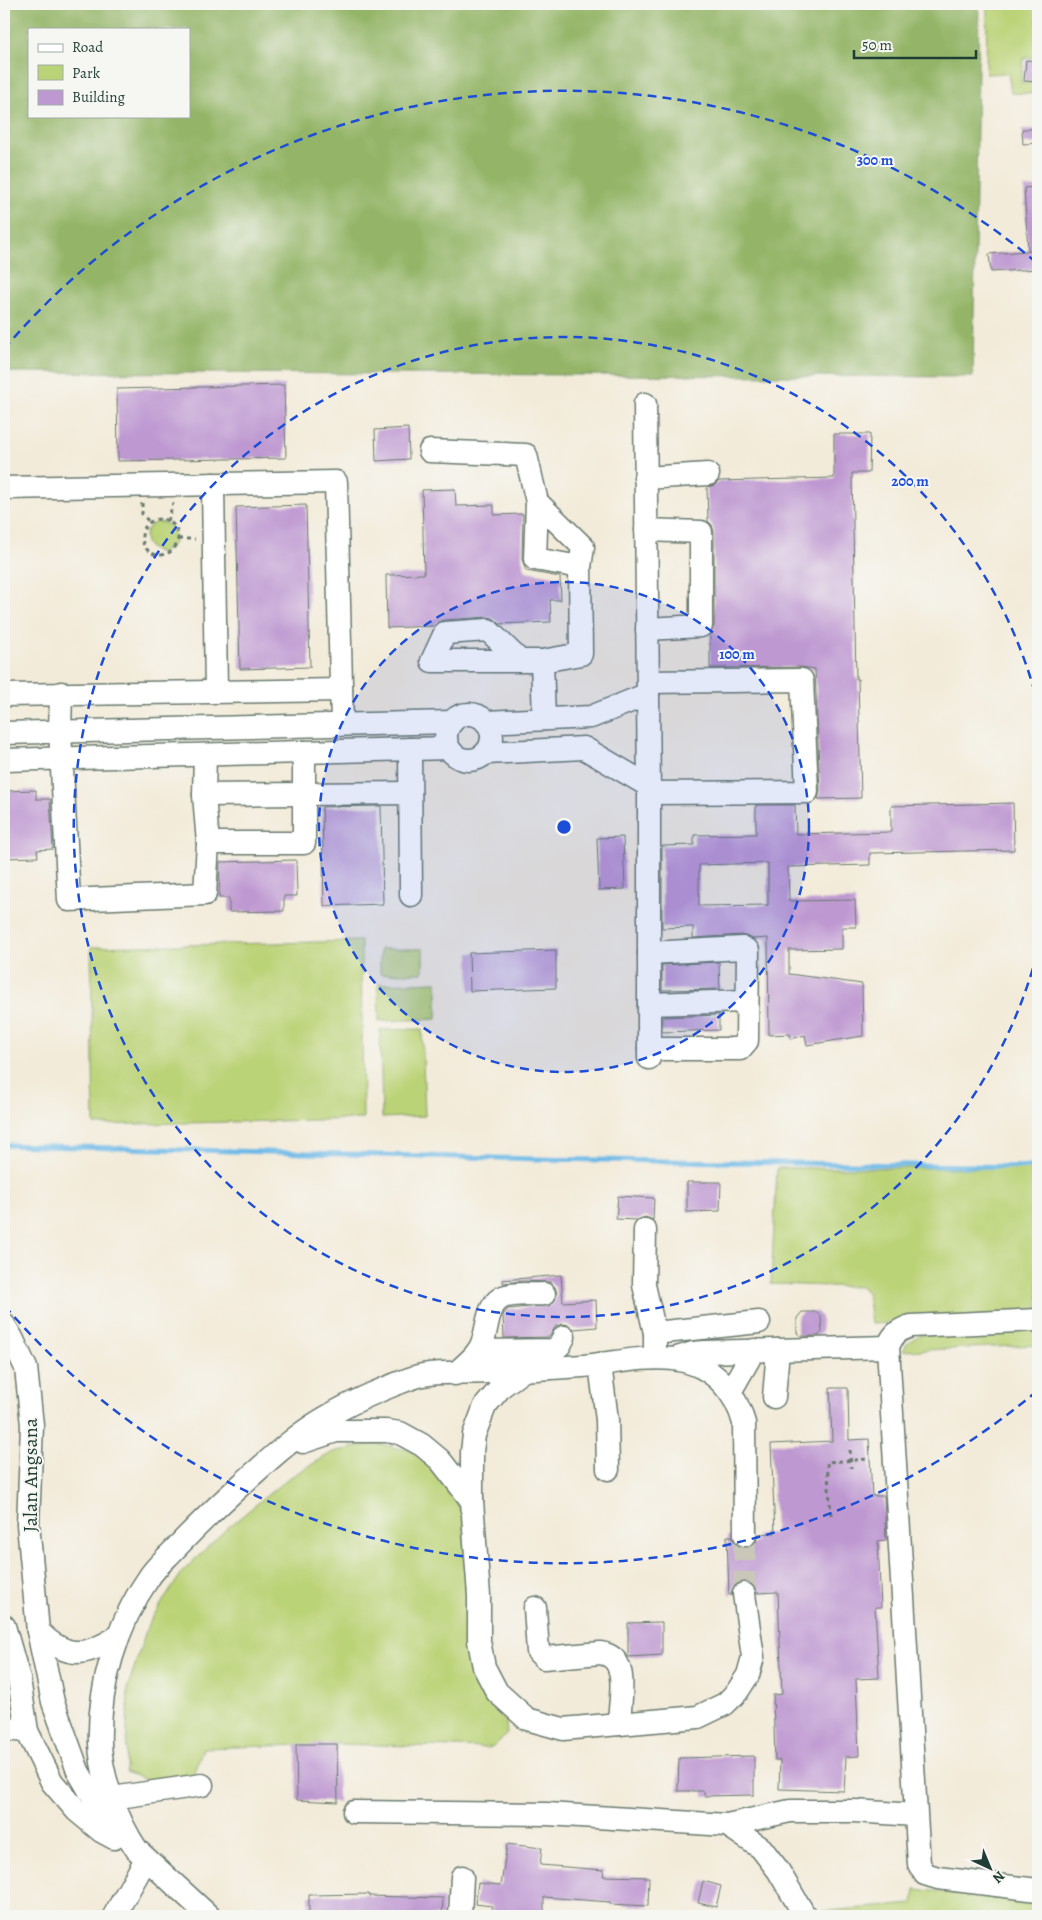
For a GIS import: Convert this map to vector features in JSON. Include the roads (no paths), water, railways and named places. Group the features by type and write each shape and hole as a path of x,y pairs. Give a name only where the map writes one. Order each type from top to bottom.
{"street":[{"path":"645,404 649,790 649,953 649,1054 740,1049 747,1041 748,951 743,948 649,953"},
{"path":"430,451 526,455 537,502 535,559 580,567"},
{"path":"646,478 708,474"},
{"path":"4,488 336,482 342,724"},
{"path":"214,484 216,691"},
{"path":"537,502 583,547 580,567 581,654 531,661 432,661 445,633 488,630 531,661 544,719"},
{"path":"646,530 701,532 701,626 647,629"},
{"path":"452,722 446,735 448,748 459,758 473,760 486,753 584,748 649,790 807,792 802,680 648,688 590,717 486,722"},
{"path":"4,695 342,690"},
{"path":"61,693 60,731 70,900 205,894 208,843 204,795 205,755"},
{"path":"4,733 452,722 463,715 475,715 486,722 491,732 491,743 486,753"},
{"path":"4,760 448,748"},
{"path":"410,749 411,895"},
{"path":"208,843 304,843 304,752"},
{"path":"204,795 410,793"},
{"path":"649,1004 747,1001"},
{"path":"645,1230 644,1285 655,1333 666,1358"},
{"path":"455,1374 478,1351 483,1341 492,1307 499,1299 507,1296 544,1294"},
{"path":"1038,1320 911,1326 898,1330 888,1347 919,1864 925,1874 938,1878 1038,1890"},
{"path":"655,1333 759,1322"},
{"name":"Jalan Angsana","path":"4,1325 26,1368 32,1425 28,1524 38,1631 53,1702 78,1771 102,1812 137,1849"},
{"path":"478,1351 554,1350 560,1345 564,1337"},
{"path":"114,1916 137,1849 112,1798 104,1774 100,1745 100,1716 117,1637 131,1605 149,1576 219,1505 280,1451 318,1422 352,1403 427,1374 455,1374 600,1364 666,1358 693,1353 888,1347"},
{"path":"730,1392 754,1350"},
{"path":"774,1397 778,1350"},
{"path":"666,1358 697,1363 717,1377 730,1392 741,1411 744,1423 745,1491 737,1535"},
{"path":"600,1364 607,1420 608,1469"},
{"path":"524,1370 493,1394 485,1406 474,1435 472,1452 472,1501 479,1596 479,1642 484,1667 497,1692 527,1719 563,1729 698,1717 725,1704 737,1692 753,1657 742,1600"},
{"path":"280,1451 336,1431 386,1431 400,1434 422,1445 440,1460 472,1501"},
{"path":"535,1608 538,1652 544,1658 600,1653 608,1654 616,1660 620,1666 619,1724"},
{"path":"4,1626 19,1679 27,1731 52,1782 77,1811 100,1831 137,1849 209,1916"},
{"path":"38,1631 49,1642 70,1653 103,1646 117,1637"},
{"path":"4,1729 27,1731"},
{"path":"112,1798 202,1785"},
{"path":"354,1812 547,1814 727,1825 790,1811 854,1811 915,1815"},
{"path":"727,1825 760,1848 778,1870 805,1916"},
{"path":"460,1916 462,1877"}],"waterway":[{"path":"4,1145 537,1159 1038,1167"}],"tunnel":[{"path":"744,1594 745,1535"}]}
